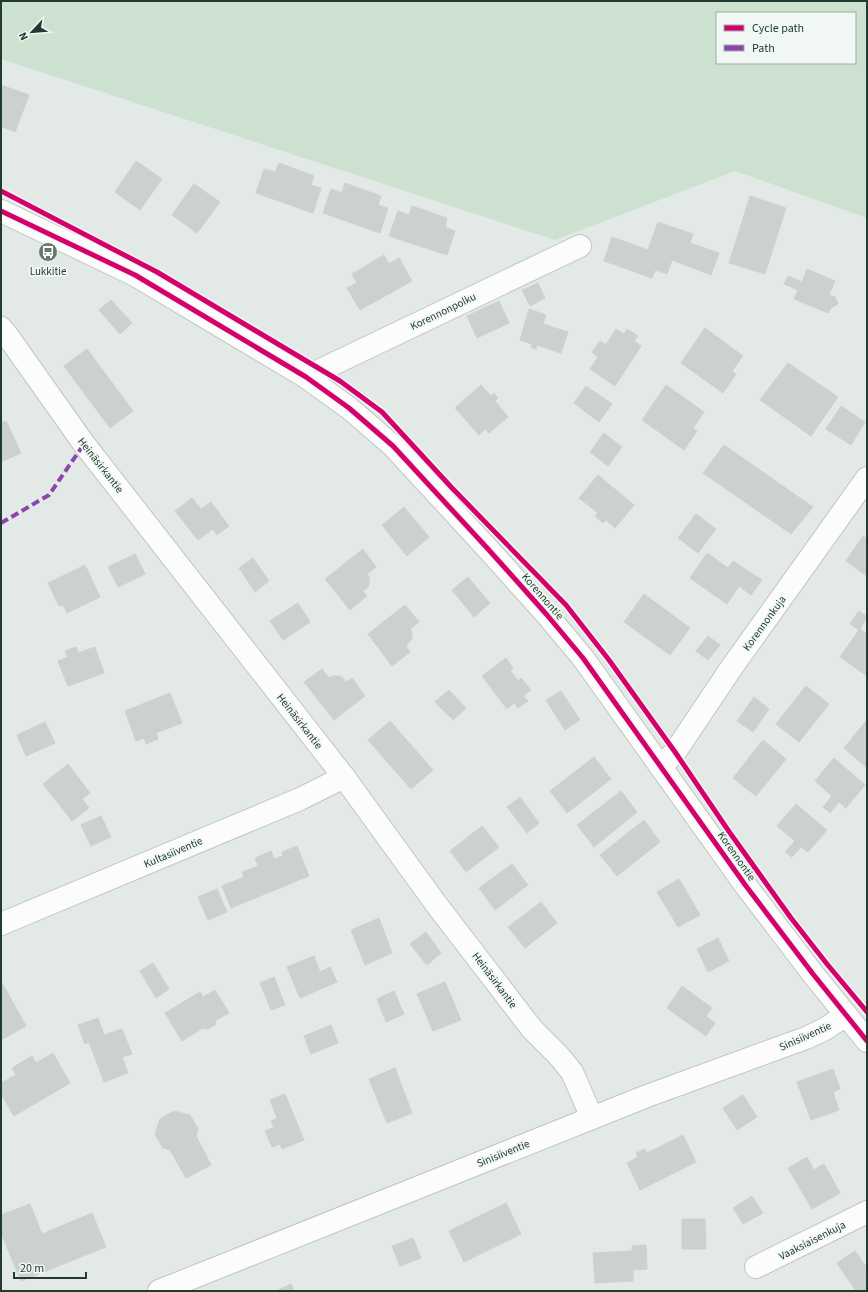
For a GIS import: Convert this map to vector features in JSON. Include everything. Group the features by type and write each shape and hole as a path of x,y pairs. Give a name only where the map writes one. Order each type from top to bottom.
{"street":[{"name":"Korennontie","path":"1,211 135,276 306,377 349,408 393,446 488,549 583,658 746,886 867,1041"},
{"name":"Korennonpolku","path":"306,377 580,246"},
{"name":"Heinäsirkantie","path":"1,328 7,334 84,444 344,777 436,904 532,1029 558,1055 572,1072 592,1118"},
{"name":"Korennonkuja","path":"661,767 675,752 732,667 867,478"},
{"name":"Kultasiiventie","path":"1,924 300,799 344,777"},
{"name":"Sinisiiventie","path":"159,1291 647,1096 806,1038 825,1029 846,1015"},
{"name":"Vaaksiaisenkuja","path":"756,1267 867,1212"}],"green space":[{"path":"1,1 867,1 867,218 735,171 555,240 1,59"}],"building":[{"path":"1,85 29,95 15,132 1,126"},
{"path":"136,161 162,179 140,210 115,192"},
{"path":"279,163 314,176 311,185 321,188 313,213 256,193 264,169 275,172"},
{"path":"345,183 381,196 378,205 388,208 380,233 323,213 331,189 342,193"},
{"path":"194,184 220,202 197,233 172,215"},
{"path":"750,196 786,208 765,274 729,263"},
{"path":"412,206 447,218 445,227 455,231 447,255 389,236 398,211 409,215"},
{"path":"658,222 693,234 690,243 719,253 711,275 672,260 667,274 655,270 652,278 604,261 612,237 648,250"},
{"path":"384,255 389,264 399,258 412,281 360,310 347,288 357,283 352,274"},
{"path":"807,269 835,281 829,295 835,297 838,304 831,308 828,313 794,299 798,290 784,284 788,276 802,282"},
{"path":"538,283 545,298 530,306 522,290"},
{"path":"111,300 132,323 120,334 99,310"},
{"path":"499,301 509,323 477,338 467,316"},
{"path":"529,309 546,315 543,324 568,332 561,353 537,345 536,349 531,347 532,344 520,340"},
{"path":"705,328 743,356 732,371 736,374 723,393 681,363"},
{"path":"616,329 624,334 627,329 638,336 634,341 641,346 615,386 590,369 598,357 592,352 600,341 606,345"},
{"path":"87,349 133,411 110,428 64,366"},
{"path":"788,363 838,397 811,436 760,400"},
{"path":"481,385 491,396 494,393 498,398 495,401 508,417 489,433 485,429 479,435 455,408"},
{"path":"666,385 704,412 693,428 697,431 684,450 642,420"},
{"path":"586,386 612,404 599,422 574,403"},
{"path":"841,406 865,422 851,445 826,429"},
{"path":"6,421 21,453 1,462 1,423"},
{"path":"604,433 622,447 608,466 590,452"},
{"path":"724,445 813,507 791,534 703,473"},
{"path":"598,475 634,505 615,528 606,520 603,523 595,516 598,513 579,498"},
{"path":"192,498 201,509 211,502 229,526 217,535 213,529 198,540 175,511"},
{"path":"404,507 429,537 407,556 382,525"},
{"path":"696,514 716,529 698,553 678,538"},
{"path":"863,536 867,539 867,576 846,561"},
{"path":"363,549 376,567 367,574 369,576 369,584 363,591 367,596 350,610 325,579"},
{"path":"707,553 728,568 733,561 762,580 751,595 739,586 727,604 690,578"},
{"path":"135,554 145,574 118,587 108,567"},
{"path":"253,558 269,581 255,592 239,568"},
{"path":"85,565 100,597 67,613 63,605 59,606 48,583"},
{"path":"468,577 490,603 474,617 452,590"},
{"path":"644,594 690,628 670,655 624,622"},
{"path":"298,603 310,622 283,640 270,621"},
{"path":"405,605 419,622 410,629 412,632 412,639 406,646 410,652 392,666 368,634"},
{"path":"859,611 867,617 860,629 867,634 867,676 840,657 859,630 850,624"},
{"path":"708,636 720,645 708,660 696,651"},
{"path":"76,647 78,653 95,647 104,673 68,686 58,661 68,657 65,651"},
{"path":"506,658 513,668 510,670 518,681 521,678 531,690 523,696 528,701 518,708 514,703 507,709 482,676"},
{"path":"322,669 329,678 332,676 339,676 346,682 352,678 365,696 334,720 304,682"},
{"path":"806,686 829,704 799,742 776,724"},
{"path":"449,690 466,708 453,720 435,702"},
{"path":"561,691 580,720 565,730 546,700"},
{"path":"170,693 182,723 156,733 158,739 146,744 144,738 136,741 125,711"},
{"path":"754,697 769,709 753,732 737,721"},
{"path":"867,720 867,768 844,748"},
{"path":"390,721 433,770 411,789 368,740"},
{"path":"45,722 55,743 26,756 17,735"},
{"path":"763,740 786,759 756,796 733,778"},
{"path":"594,757 611,779 567,813 550,791"},
{"path":"834,758 865,785 846,808 839,802 830,813 823,807 832,796 815,781"},
{"path":"68,764 90,793 82,799 89,808 72,821 43,784"},
{"path":"621,791 637,812 594,847 577,825"},
{"path":"520,797 539,823 527,833 507,807"},
{"path":"796,804 827,830 808,852 801,847 792,857 785,852 795,841 777,826"},
{"path":"101,816 111,837 91,846 81,825"},
{"path":"644,820 660,842 617,876 600,855"},
{"path":"482,826 499,847 466,872 450,851"},
{"path":"297,846 309,876 231,908 222,886 244,877 242,872 258,866 255,858 271,851 274,859 283,856 282,852"},
{"path":"512,864 528,885 495,910 479,888"},
{"path":"679,879 700,915 678,927 657,892"},
{"path":"217,889 227,912 208,920 198,897"},
{"path":"541,902 557,923 525,948 508,927"},
{"path":"379,918 392,953 365,965 351,930"},
{"path":"426,932 441,953 427,965 410,944"},
{"path":"718,938 729,961 708,972 697,949"},
{"path":"314,956 320,972 330,967 337,982 300,998 287,967"},
{"path":"153,963 169,989 156,998 140,971"},
{"path":"274,977 285,1005 271,1010 260,983"},
{"path":"1,981 26,1026 1,1040"},
{"path":"445,982 461,1020 433,1031 417,994"},
{"path":"682,986 712,1008 706,1016 715,1023 706,1036 667,1008"},
{"path":"215,990 229,1013 216,1020 215,1025 208,1029 203,1028 182,1041 165,1013 200,992 203,997"},
{"path":"394,991 404,1014 386,1022 377,999"},
{"path":"98,1018 104,1035 122,1029 132,1054 122,1057 128,1073 104,1082 89,1042 85,1044 78,1025"},
{"path":"331,1025 338,1043 311,1054 304,1036"},
{"path":"53,1053 70,1083 14,1116 1,1094 1,1083 16,1075 12,1068 32,1056 36,1063"},
{"path":"395,1068 412,1113 387,1123 369,1079"},
{"path":"833,1069 840,1089 833,1092 839,1110 811,1120 797,1082"},
{"path":"285,1094 304,1140 282,1149 280,1144 272,1147 265,1131 274,1127 271,1121 277,1118 270,1100"},
{"path":"743,1095 757,1117 737,1130 723,1108"},
{"path":"174,1111 190,1115 198,1129 196,1136 211,1165 186,1178 170,1150 163,1148 155,1134 160,1119"},
{"path":"683,1135 696,1162 640,1190 627,1163 638,1157 636,1153 645,1149 647,1153"},
{"path":"807,1157 814,1170 824,1164 840,1193 812,1209 788,1168"},
{"path":"752,1196 763,1213 743,1224 733,1208"},
{"path":"506,1203 521,1234 464,1262 449,1231"},
{"path":"30,1204 42,1234 92,1213 106,1247 21,1281 1,1233 1,1215"},
{"path":"682,1219 705,1219 706,1249 682,1249"},
{"path":"413,1238 421,1258 400,1266 392,1246"},
{"path":"646,1245 647,1269 633,1270 633,1281 595,1283 593,1253 632,1251 632,1246"},
{"path":"855,1251 867,1268 867,1291 856,1291 837,1263"},
{"path":"291,1284 294,1291 276,1291"}],"marked path":[{"path":"1,523 49,495 84,444"}],"cycle path":[{"path":"1,191 157,272 340,381 382,412 452,488 566,605 609,660 791,918 867,1012"},
{"path":"1,211 135,275 306,377 349,408 393,446 488,549 583,658 746,886 813,974 867,1041"}],"place":[{"name":"Lukkitie","path":"48,252"}]}
